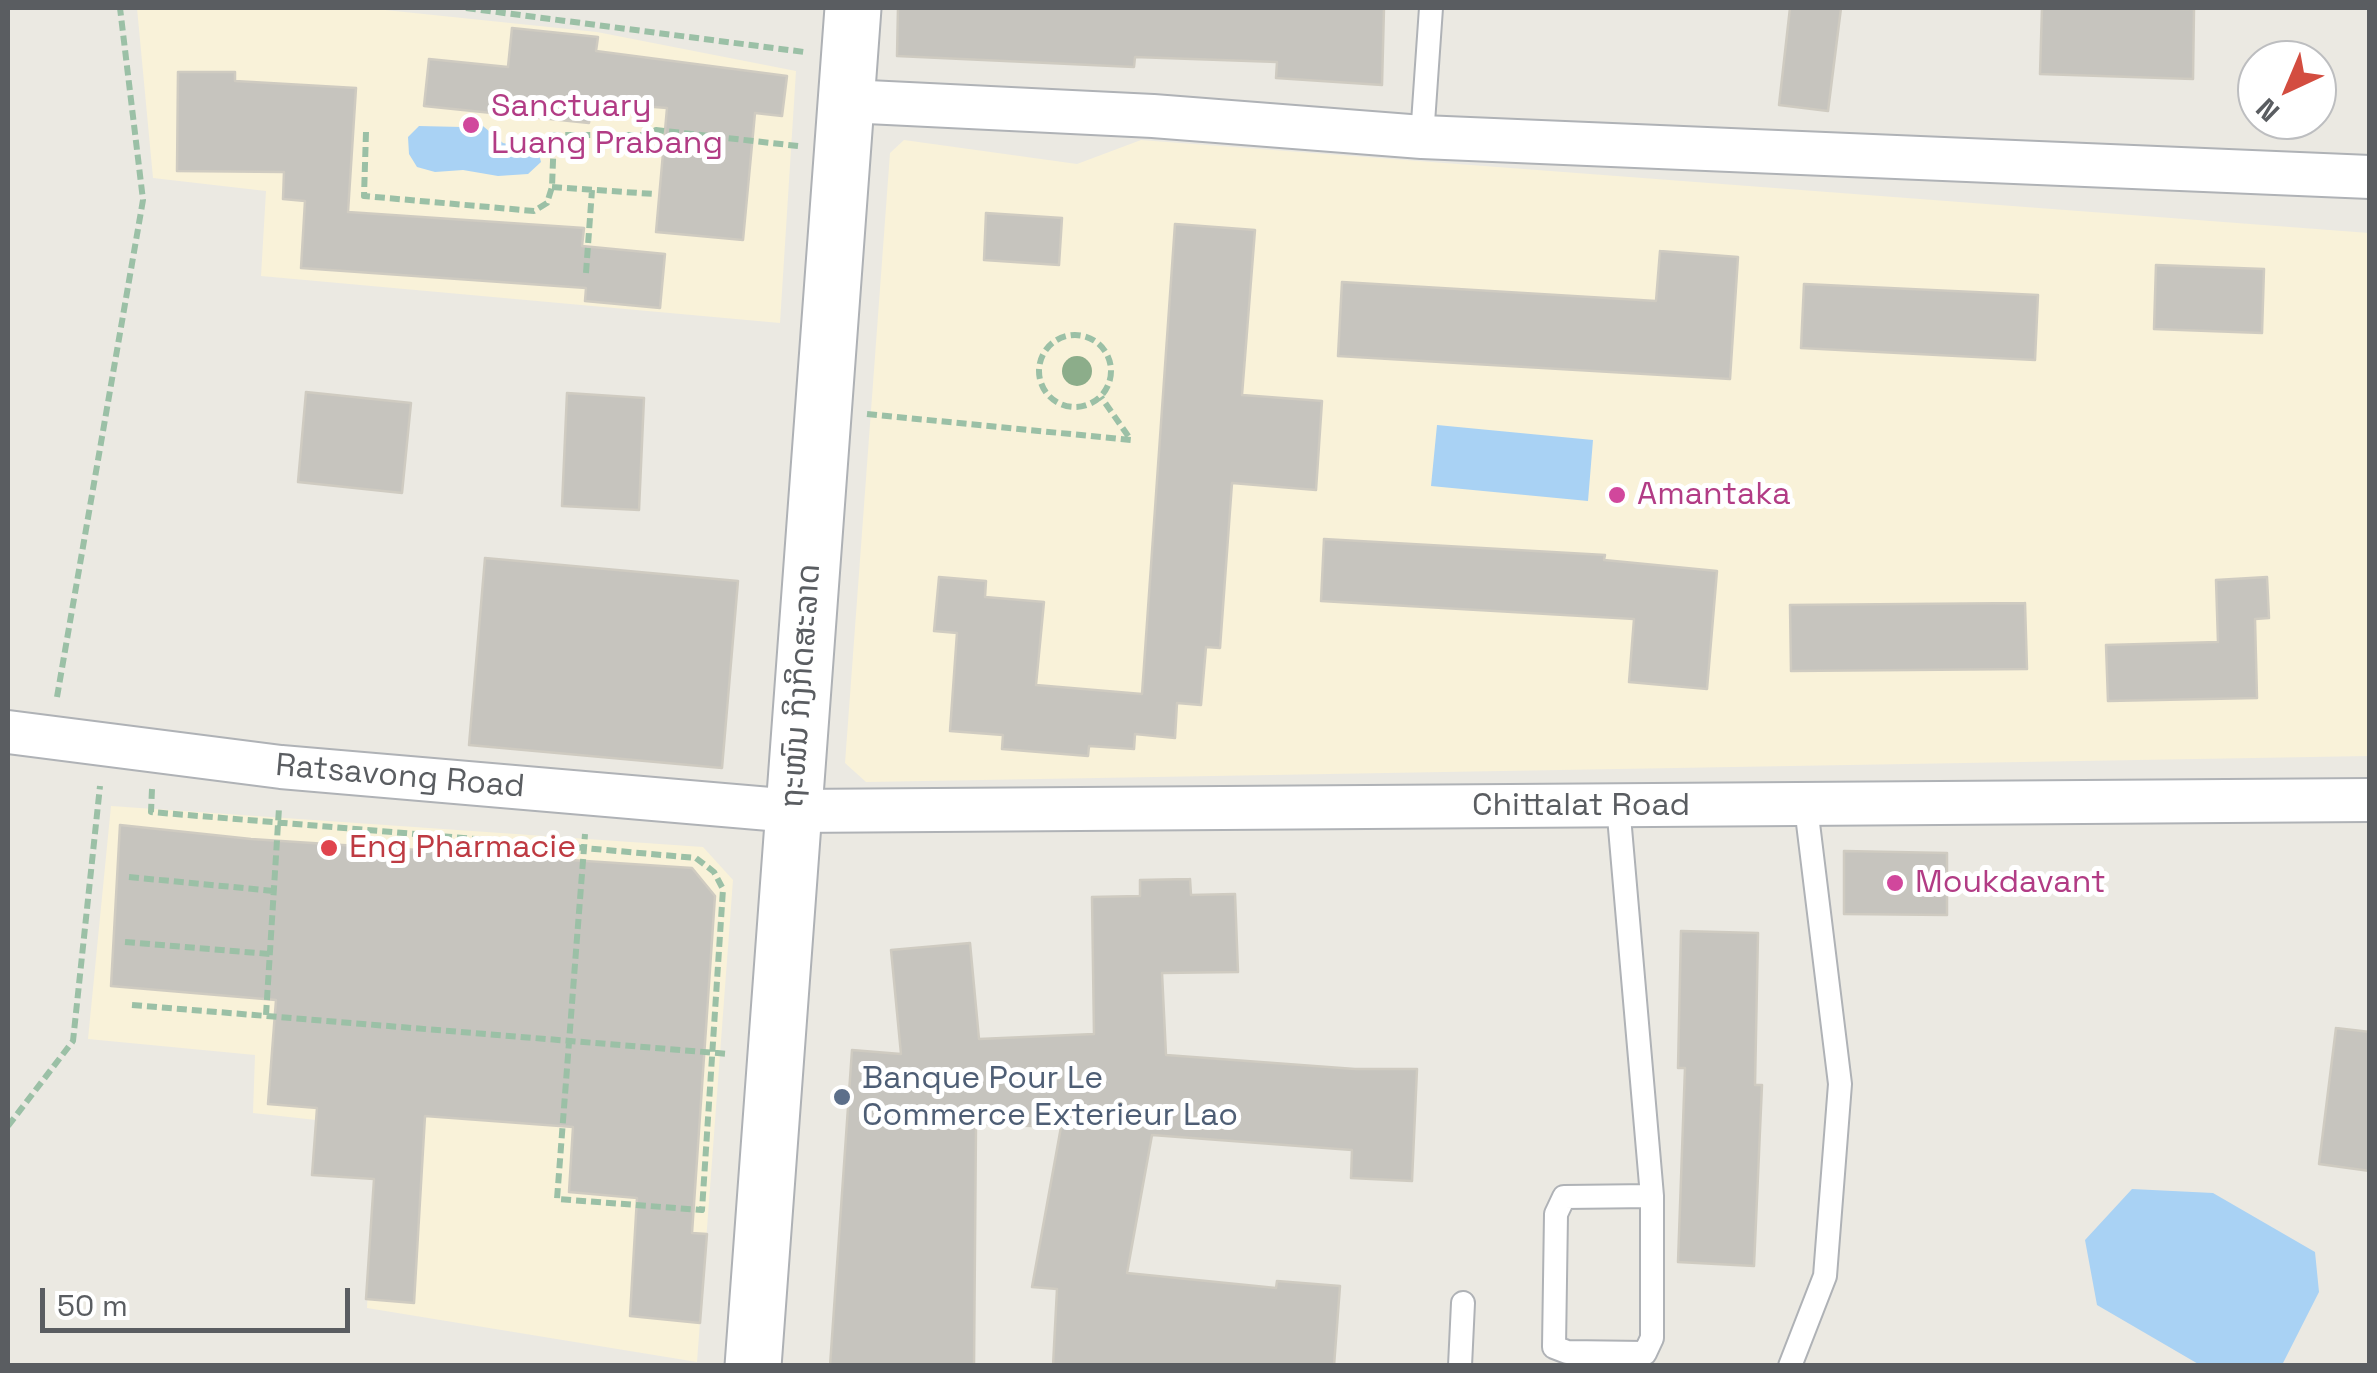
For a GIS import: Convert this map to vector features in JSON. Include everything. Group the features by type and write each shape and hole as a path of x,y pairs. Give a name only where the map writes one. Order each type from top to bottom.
{"street":[{"path":"848,79 1153,116 1422,137 2370,177"},
{"name":"ຖະໜົນ ກິງກິດສະລາດ","path":"753,1366 848,79"},
{"name":"Ratsavong Road","path":"8,732 281,767 794,811"},
{"name":"Chittalat Road","path":"794,811 2370,800"}],"lane":[{"path":"1422,137 1430,8"},
{"path":"1618,805 1652,1196 1652,1338 1645,1354 1567,1352 1554,1347 1556,1214 1564,1196 1652,1196"},
{"path":"1790,1366 1824,1276 1840,1084 1806,806"},
{"path":"1460,1366 1463,1304"}],"path":[{"path":"50,736 143,200 120,8"},
{"path":"466,8 848,79"},
{"path":"366,132 364,196 534,212 548,203 554,135 646,135 848,79"},
{"path":"552,187 654,194"},
{"path":"586,272 592,190"},
{"path":"1080,335 1100,346 1111,365 1107,388 1100,397 1078,406 1054,400 1040,380 1042,357 1048,347 1057,340 1080,335"},
{"path":"822,409 1131,440 1100,397"},
{"path":"8,1126 73,1041 105,744"},
{"path":"151,812 584,848 696,858 714,872 724,889 702,1210 556,1200 584,848"},
{"path":"266,1016 279,823"},
{"path":"129,877 274,890"},
{"path":"125,942 270,954"},
{"path":"132,1005 712,1053"}],"shaded area":[{"name":"Sanctuary Luang Prabang","path":"137,8 366,8 597,32 796,71 780,323 261,276 266,191 153,178"},
{"name":"Amantaka","path":"904,140 1077,164 1141,140 2369,233 2369,756 866,782 845,763 890,153"},
{"path":"111,806 703,847 733,880 697,1362 367,1308 373,1179 312,1175 316,1120 253,1113 255,1055 88,1039"}],"water":[{"path":"477,121 503,143 538,150 541,162 528,174 498,176 417,167 409,154 408,137 419,126 462,127"},
{"path":"1437,425 1593,440 1588,501 1431,486"},
{"path":"2132,1189 2213,1193 2315,1252 2319,1292 2282,1365 2200,1365 2097,1305 2085,1240"}],"building":[{"path":"898,8 1384,8 1382,85 1276,78 1277,62 1135,57 1134,67 897,56"},
{"path":"1790,8 1841,8 1828,111 1779,105"},
{"path":"2042,8 2194,9 2193,79 2040,74"},
{"path":"512,28 598,37 596,51 787,76 782,116 755,113 743,240 656,232 667,108 591,102 589,123 424,106 429,59 508,67"},
{"path":"178,72 235,72 235,81 356,88 348,212 584,228 582,246 665,254 660,308 585,301 586,288 301,268 305,201 283,199 284,172 177,171"},
{"path":"986,213 1062,218 1059,265 984,260"},
{"path":"1175,224 1255,230 1242,395 1322,401 1316,490 1232,483 1220,648 1206,647 1201,705 1177,703 1175,738 1135,734 1134,749 1089,746 1088,756 1002,749 1003,735 950,731 957,633 934,631 939,577 986,581 985,597 1044,602 1036,685 1142,694"},
{"path":"1660,251 1738,257 1730,379 1338,356 1342,282 1656,301"},
{"path":"2156,265 2264,269 2262,333 2154,329"},
{"path":"1804,284 2038,295 2035,360 1801,348"},
{"path":"306,392 411,403 402,493 298,482"},
{"path":"567,393 644,398 639,510 562,506"},
{"path":"1324,539 1605,555 1604,560 1717,571 1707,689 1629,682 1634,619 1321,601"},
{"path":"485,558 738,581 722,768 469,745"},
{"path":"2267,577 2269,618 2255,619 2257,698 2108,701 2106,645 2218,642 2216,580"},
{"path":"2025,603 2027,669 1791,671 1790,605"},
{"path":"120,825 251,839 692,868 715,896 692,1233 707,1234 700,1323 630,1316 637,1198 569,1192 573,1127 425,1116 414,1303 366,1299 374,1179 312,1175 317,1108 268,1104 276,1000 111,986"},
{"name":"Moukdavant","path":"1844,851 1947,853 1947,915 1844,914"},
{"path":"1190,879 1191,895 1235,894 1238,972 1162,973 1166,1055 1355,1069 1417,1069 1412,1181 1351,1178 1352,1150 1152,1135 1127,1273 1276,1288 1277,1281 1340,1286 1334,1366 1053,1366 1057,1289 1032,1287 1061,1127 976,1124 974,1366 830,1366 852,1050 901,1054 891,950 970,943 979,1039 1094,1034 1092,897 1140,896 1140,880"},
{"path":"1681,931 1758,933 1755,1085 1762,1085 1754,1266 1678,1262 1685,1068 1678,1068"},
{"path":"2336,1028 2370,1032 2370,1171 2319,1164"}],"place":[{"name":"Sanctuary Luang Prabang","path":"471,125"},
{"name":"Amantaka","path":"1617,495"},
{"name":"Eng Pharmacie","path":"329,848"},
{"name":"Moukdavant","path":"1895,883"},
{"name":"Banque Pour Le Commerce Exterieur Lao","path":"842,1097"}]}
